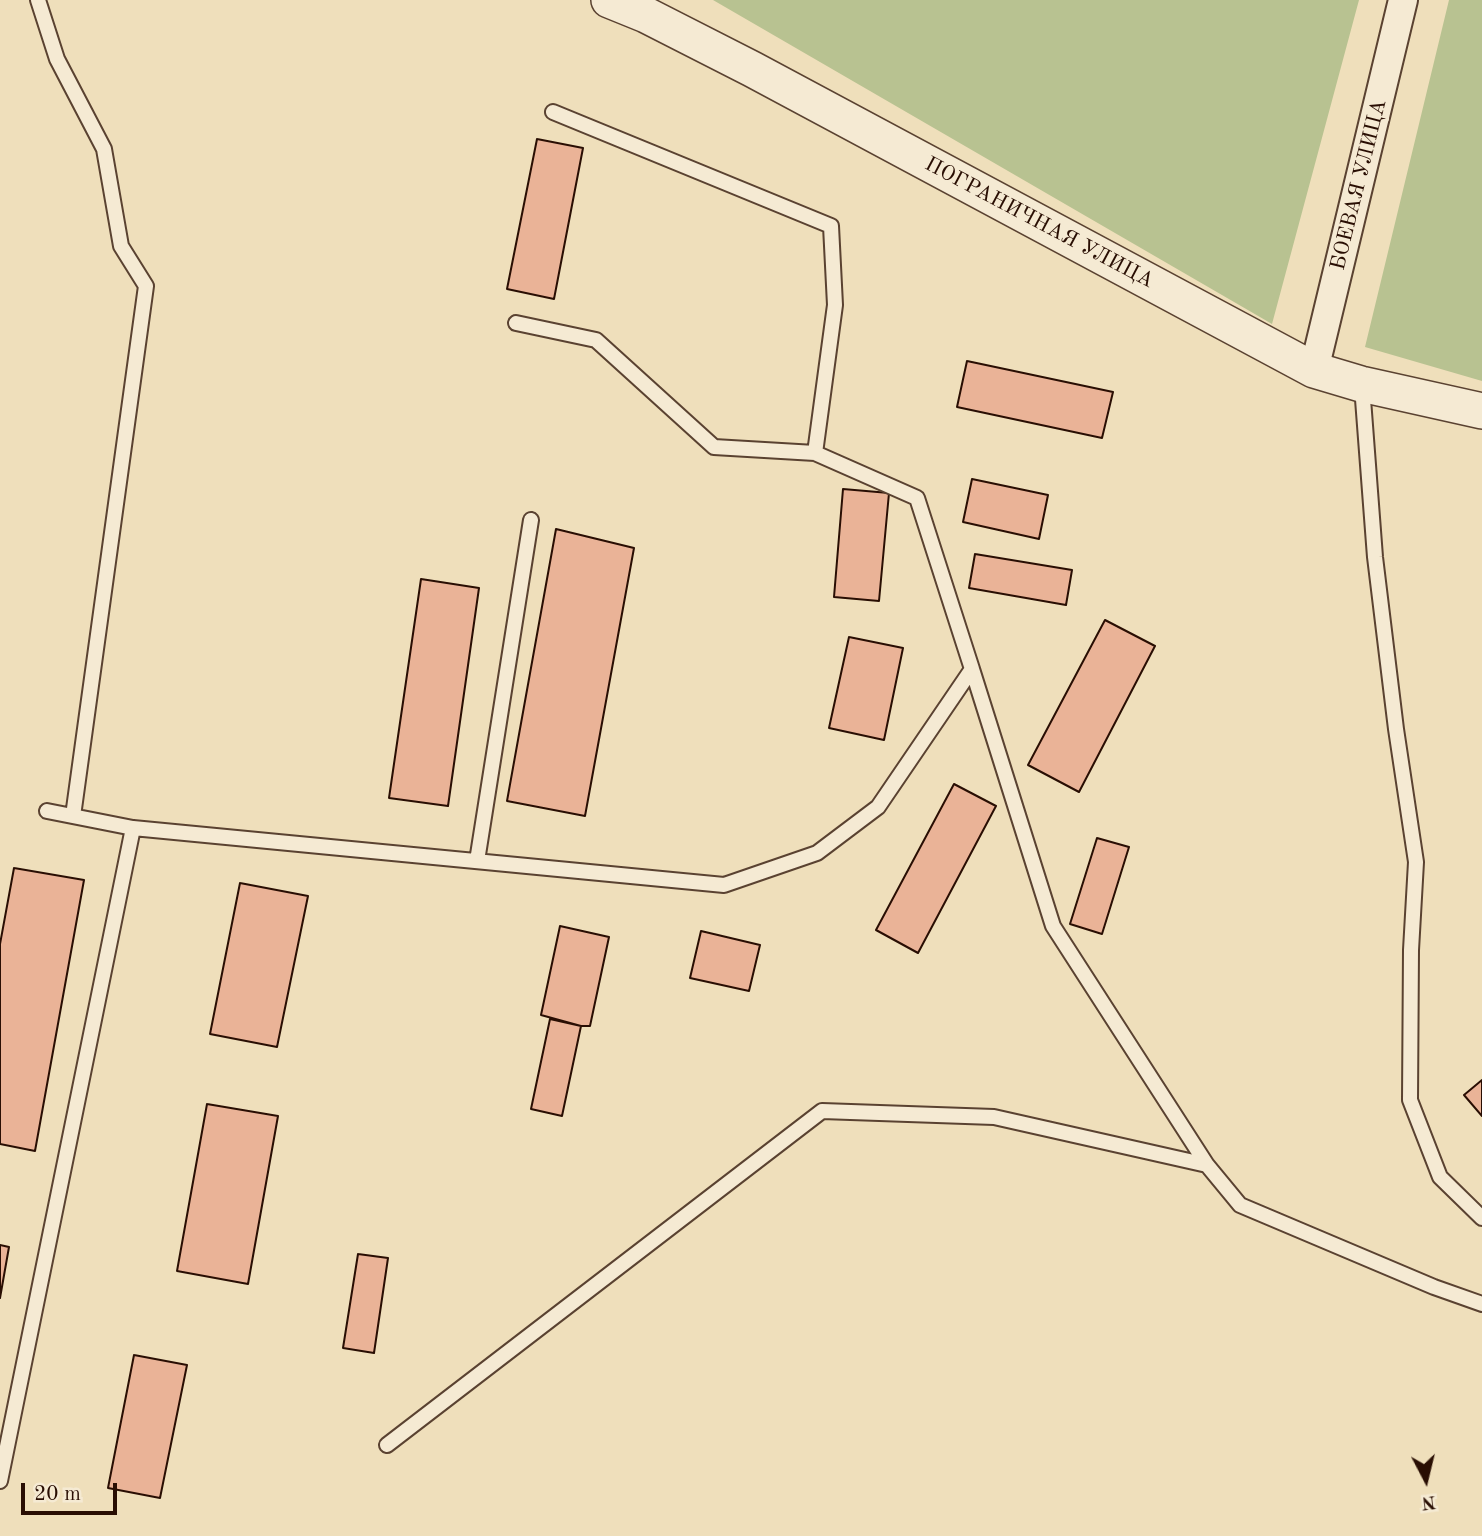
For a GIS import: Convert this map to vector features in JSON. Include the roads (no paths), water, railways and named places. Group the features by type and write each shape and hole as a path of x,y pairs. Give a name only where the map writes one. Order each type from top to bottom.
{"street":[{"name":"ПОГРАНИЧНАЯ УЛИЦА","path":"608,0 650,8 752,69 1314,370 1361,384 1482,411"},
{"name":"БОЕВАЯ УЛИЦА","path":"1314,370 1404,0"}],"lane":[{"path":"38,0 57,59 104,149 121,246 146,286 73,816"},
{"path":"553,112 831,226 835,305 815,453"},
{"path":"516,323 596,341 714,447 815,453 917,498 1053,926 1208,1166 1240,1205 1434,1287 1482,1304"},
{"path":"1361,384 1375,558 1416,862 1411,950 1410,1100 1440,1177 1482,1218"},
{"path":"477,861 531,520"},
{"path":"47,811 133,828 724,885 817,853 878,807 972,669"},
{"path":"0,1481 133,828"},
{"path":"387,1445 822,1111 994,1117 1208,1166"}]}
